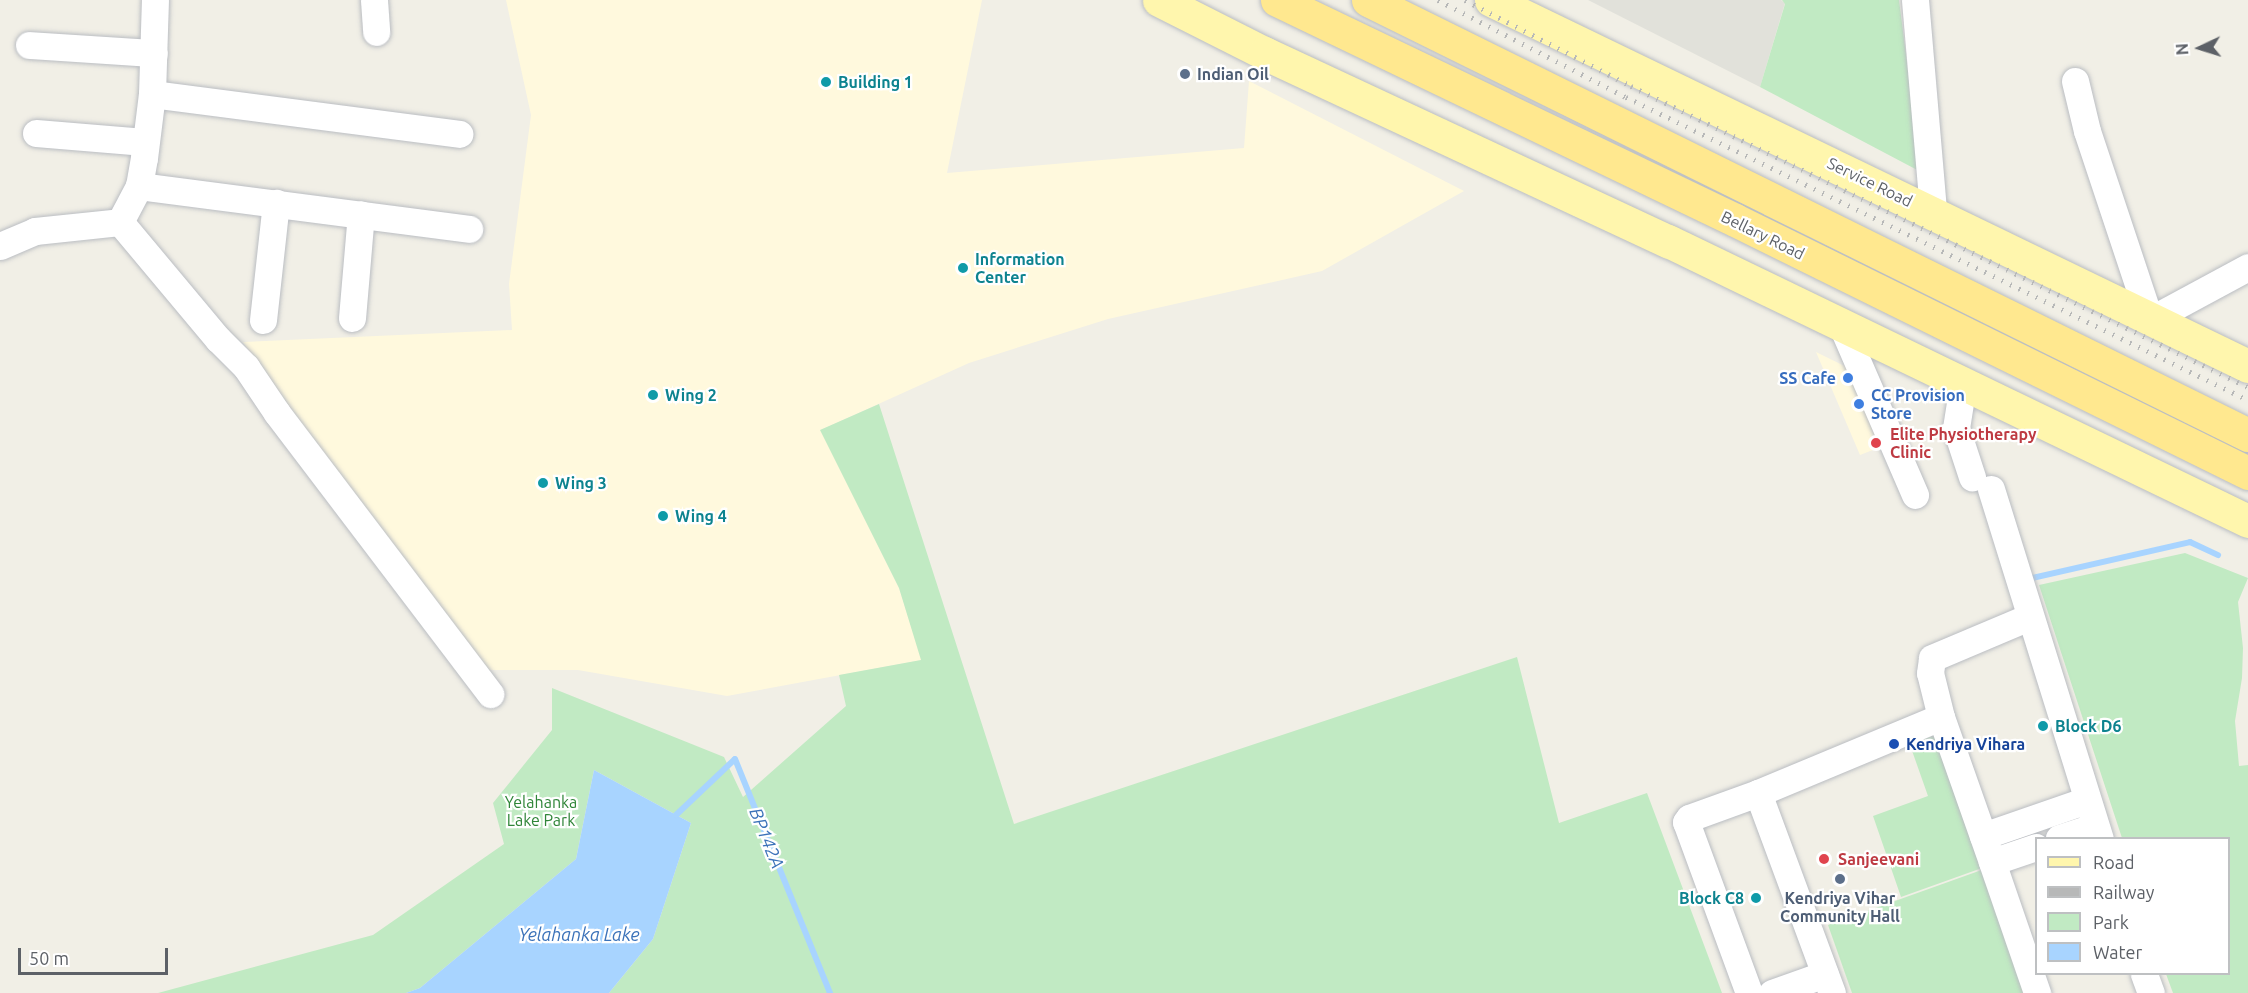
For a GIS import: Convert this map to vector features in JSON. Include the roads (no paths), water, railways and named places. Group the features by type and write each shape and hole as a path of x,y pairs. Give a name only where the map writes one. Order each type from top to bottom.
{"highway":[{"name":"Bellary Road","path":"1277,0 1724,215 2248,474"},
{"name":"Bellary Road","path":"1368,0 2248,435"}],"main road":[{"path":"1159,0 1264,53 2248,521"},
{"name":"Service Road","path":"1491,0 1934,212 2150,320 2248,366"}],"street":[{"path":"120,222 139,186 152,94 155,0"},
{"path":"374,0 376,32"},
{"path":"1915,0 1934,212"},
{"path":"29,45 154,53"},
{"path":"2075,81 2087,131 2150,320 2248,267"},
{"path":"152,94 459,134"},
{"path":"36,133 145,142"},
{"path":"139,186 469,229"},
{"path":"263,320 276,203"},
{"path":"352,318 361,214"},
{"path":"0,246 35,231 120,222"},
{"path":"120,222 218,339 246,367 277,413 490,694"},
{"path":"1842,326 1915,495"},
{"path":"1970,388 1970,433 1982,483 2024,618 2097,832 2065,837"},
{"path":"1970,388 1956,428 1982,483"},
{"path":"2024,618 1932,658 1930,673 1941,717 2037,993"},
{"path":"1749,993 1686,822 1689,818 1758,793 1941,717"},
{"path":"1758,793 1828,983 1772,993"},
{"path":"1983,836 2087,800"},
{"path":"1992,862 2035,848"},
{"path":"2144,975 2151,993"}],"water":[{"name":"Yelahanka Lake","path":"594,770 691,823 653,939 609,993 406,993 420,988 576,859"}],"waterway":[{"path":"2032,578 2190,542 2218,555"},
{"name":"BP142A","path":"676,815 735,759 830,993"}],"railway":[{"path":"1438,0 1626,97 2248,400"},
{"path":"1465,0 1631,86 2248,387"}],"place":[{"name":"Indian Oil","path":"1185,74"},
{"name":"Building 1","path":"826,82"},
{"name":"Information Center","path":"963,268"},
{"name":"SS Cafe","path":"1848,378"},
{"name":"Wing 2","path":"653,395"},
{"name":"CC Provision Store","path":"1859,404"},
{"name":"Elite Physiotherapy Clinic","path":"1876,443"},
{"name":"Wing 3","path":"543,483"},
{"name":"Wing 4","path":"663,516"},
{"name":"Block D6","path":"2043,726"},
{"name":"Kendriya Vihara","path":"1894,744"},
{"name":"Sanjeevani","path":"1824,859"},
{"name":"Kendriya Vihar Community Hall","path":"1840,879"},
{"name":"Block C8","path":"1756,898"}],"park label":[{"name":"Yelahanka Lake Park","path":"541,811"}]}
